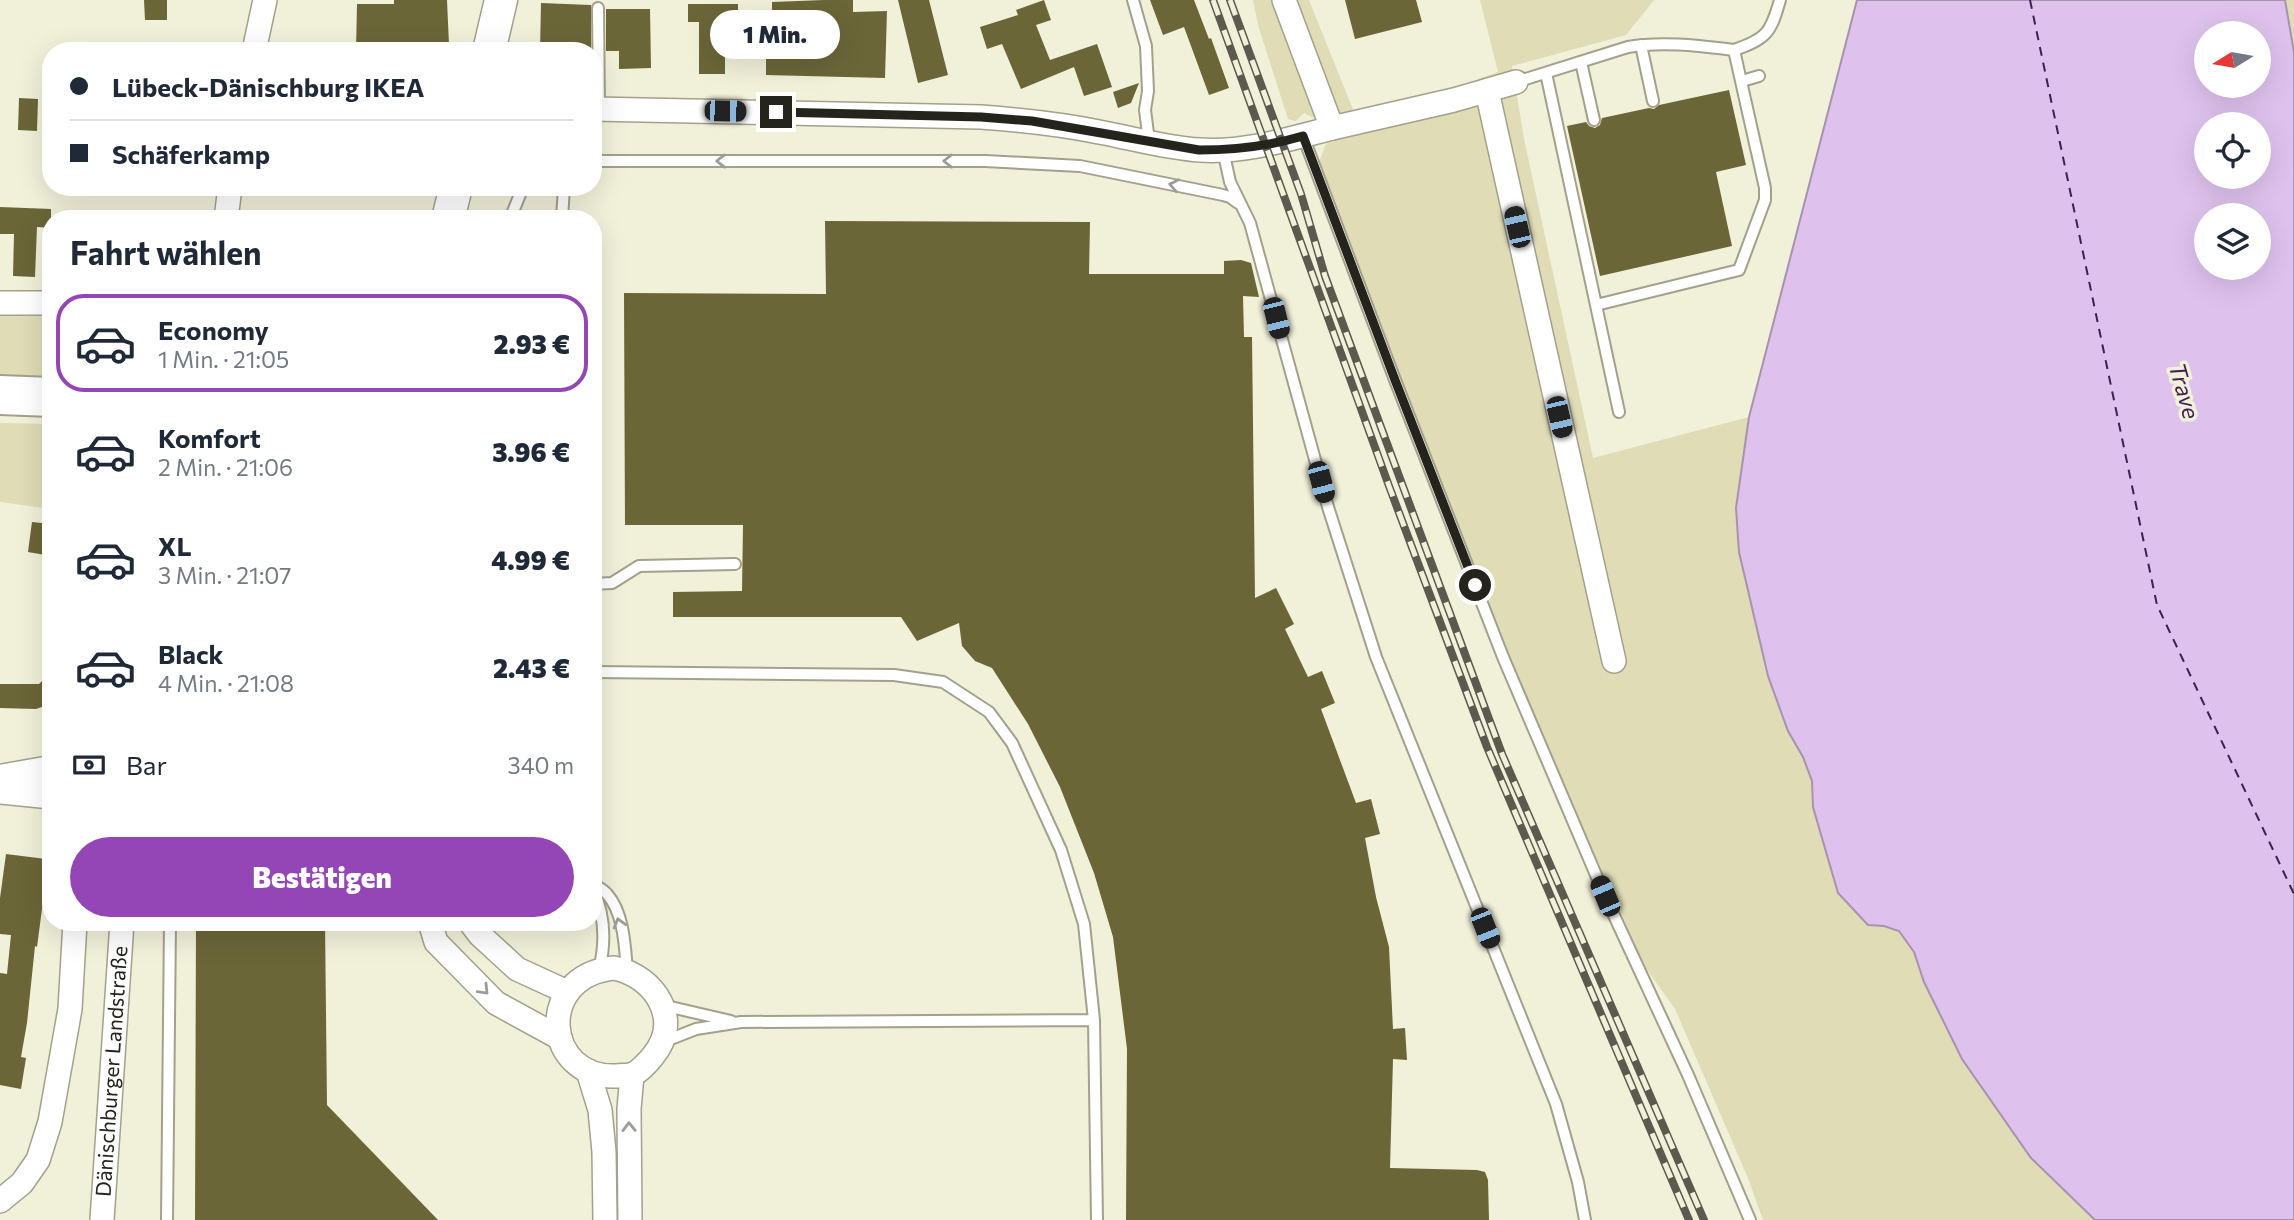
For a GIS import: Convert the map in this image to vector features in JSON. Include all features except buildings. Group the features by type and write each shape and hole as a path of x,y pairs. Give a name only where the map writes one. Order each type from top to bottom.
{"highway":[{"path":"0,395 42,397"}],"street":[{"path":"256,42 265,0"},
{"path":"491,42 501,0"},
{"path":"1284,0 1332,128"},
{"path":"602,109 981,117 1032,121 1199,150 1223,150 1281,142 1516,82"},
{"path":"1487,91 1614,661"},
{"path":"0,303 42,303"},
{"path":"0,781 42,774"},
{"path":"0,792 42,796"},
{"path":"0,1201 22,1183 38,1160 50,1122 69,1009 74,931"},
{"name":"Dänischburger Landstraße","path":"102,1220 121,931"},
{"path":"433,931 436,942 496,1003 560,1038"},
{"path":"477,931 517,969 567,992"},
{"path":"614,968 627,971 642,978 656,992 662,1005 665,1025 661,1043 653,1057 632,1075 607,1076 587,1071 575,1062 565,1049 560,1038 558,1014 567,992 576,981 598,970 614,968"},
{"path":"587,1071 600,1110 605,1220"},
{"path":"630,1220 629,1109 632,1075"}],"lane":[{"path":"1133,0 1146,46 1148,91 1145,110 1149,141"},
{"path":"1516,82 1641,45 1698,45 1734,50 1755,43 1773,26 1780,0"},
{"path":"597,42 598,8"},
{"path":"1641,45 1653,101"},
{"path":"1596,306 1739,270 1765,200 1765,188 1734,50"},
{"path":"1581,62 1594,120"},
{"path":"1546,73 1619,412"},
{"path":"1742,81 1759,76"},
{"path":"1303,136 1503,657 1605,896 1688,1075 1750,1220"},
{"path":"1223,150 1230,182 1250,223 1328,507 1376,657 1556,1104 1578,1182 1585,1220"},
{"path":"602,162 985,161 1080,166 1223,195 1238,203"},
{"path":"602,584 612,583 639,566 735,564"},
{"path":"602,673 894,675 943,682 989,712 1018,755 1061,850 1084,924 1094,1020 1097,1220"},
{"path":"602,890 607,892 615,908 624,938 627,971"},
{"path":"598,970 605,948 602,921"},
{"path":"167,1220 170,931"},
{"path":"662,1005 741,1022"},
{"path":"661,1043 696,1029 741,1022 1094,1020"},
{"path":"604,1152 614,1163 629,1164"}],"shaded area":[{"path":"1253,0 1309,0 1354,112 1486,91 1478,79 1498,72 1480,0 1654,0 1626,35 1512,66 1524,139 1593,458 1749,417 1736,508 1768,676 1788,731 1803,757 1812,781 1813,807 1838,893 1868,925 1899,931 1914,952 1924,982 1962,1059 2031,1158 2095,1220 1763,1220 1748,1178 1675,1009 1645,967 1534,718 1432,463 1319,162 1332,128 1304,113 1296,121 1288,119 1258,25"},
{"path":"2285,0 2294,0 2294,52"},
{"path":"0,313 42,313 42,380 0,380"},
{"path":"0,423 42,424 42,508 0,502"}],"water":[{"name":"Trave","path":"1857,0 2285,0 2294,52 2294,1220 2095,1220 2031,1158 1962,1059 1924,982 1914,952 1899,931 1868,925 1838,893 1813,807 1812,781 1803,757 1788,731 1768,676 1739,552 1736,508 1749,417"}],"ferry route":[{"path":"2030,0 2157,605 2294,894"}],"railway":[{"path":"1213,0 1389,486 1487,747 1689,1220"},
{"path":"1230,0 1301,194 1325,276 1502,754 1704,1220"}],"route":[{"path":"776,112 981,117 1032,121 1199,150 1265,145 1303,136 1475,585"}]}
